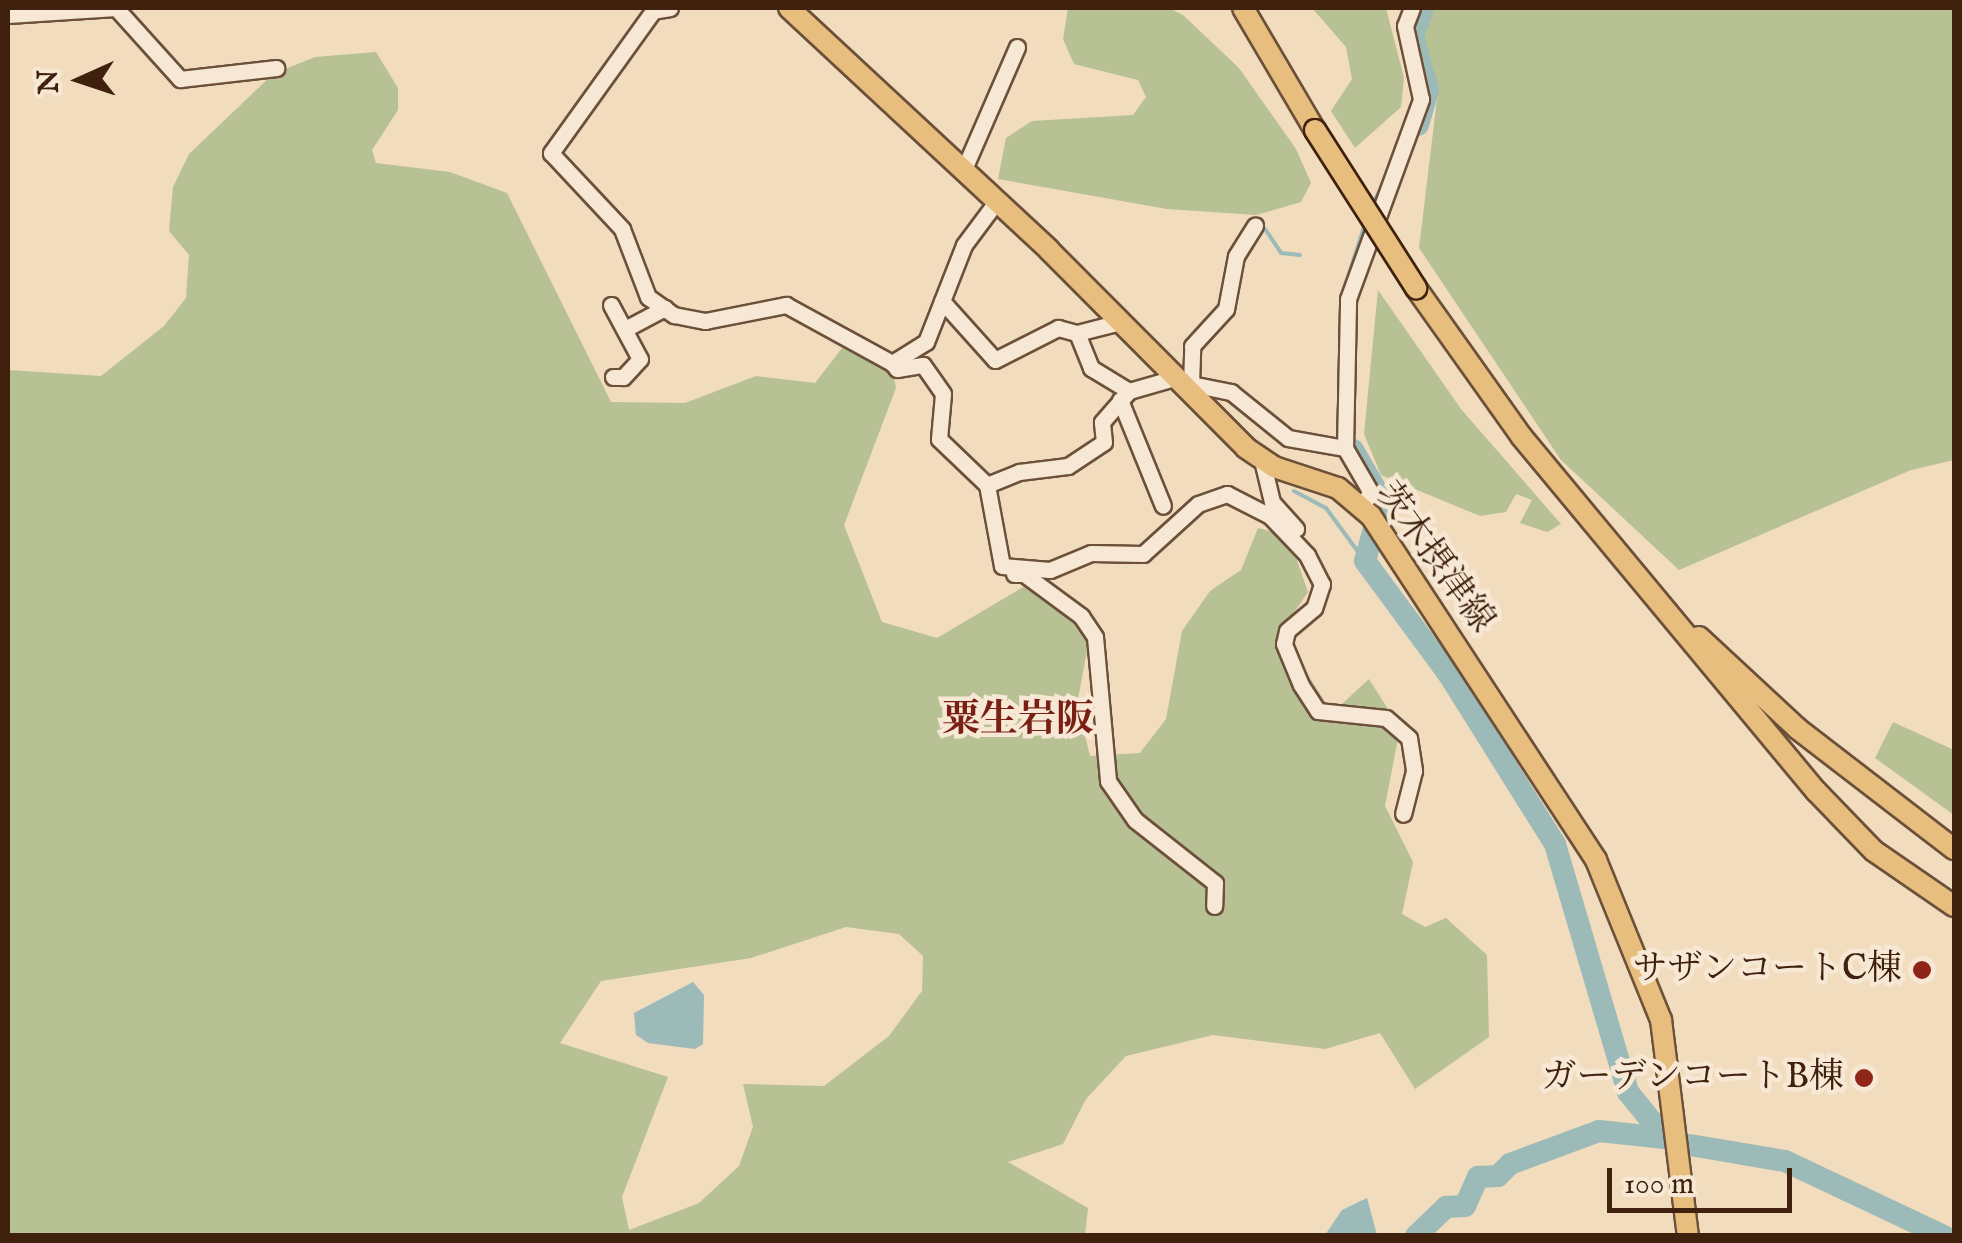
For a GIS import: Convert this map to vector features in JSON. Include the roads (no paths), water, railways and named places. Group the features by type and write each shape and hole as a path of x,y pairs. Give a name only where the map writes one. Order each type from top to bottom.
{"main road":[{"name":"茨木摂津線","path":"789,8 964,169 1262,460 1330,484 1371,517 1573,819 1628,931 1665,1040 1688,1236"},
{"path":"1242,8 1416,288 1570,497 1862,839 1954,906"},
{"path":"1666,610 1913,821 1954,847"}],"street":[{"path":"8,15 116,8 180,79 276,68"},
{"path":"670,8 653,10 551,153 622,229 648,296 664,308 705,320 786,304 897,369 924,364 944,394 938,438 987,485 1002,566"},
{"path":"1371,517 1371,493 1345,448 1350,284 1421,98 1405,26 1412,8"},
{"path":"964,169 1017,47"},
{"path":"892,363 926,342 964,245 996,202"},
{"path":"1189,385 1192,346 1226,309 1236,256 1255,226"},
{"path":"942,301 994,360 1058,328 1077,333 1120,322"},
{"path":"612,305 640,359 623,377 612,376"},
{"path":"627,328 664,308"},
{"path":"1077,333 1091,368 1124,395 1163,506"},
{"path":"987,485 1019,472 1068,466 1104,442 1102,422 1124,395 1189,385 1233,393 1302,444 1345,448"},
{"path":"1262,460 1272,502 1300,534 1296,541"},
{"path":"1002,566 1050,570 1091,553 1143,554 1198,504 1227,494 1270,516 1296,541 1322,584 1314,608 1287,631 1284,644 1318,711 1386,718 1409,738 1414,771 1403,814"},
{"path":"1002,566 1042,586 1088,626 1106,728 1108,781 1135,820 1215,882 1214,906"}],"water":[{"path":"693,982 704,995 703,1044 695,1049 648,1043 636,1035 634,1013"},
{"path":"1367,1198 1377,1235 1325,1235 1342,1210"}],"waterway":[{"path":"1418,125 1428,89 1413,37 1423,8"},
{"path":"1372,206 1383,183"},
{"path":"1345,286 1365,224"},
{"path":"1259,231 1265,229 1281,253 1300,255"},
{"path":"1339,398 1339,423"},
{"path":"1353,450 1382,500 1365,561 1449,675 1555,844 1628,1092 1665,1138"},
{"path":"1294,491 1326,508 1365,561"},
{"path":"1416,1236 1446,1207 1465,1206 1478,1177 1498,1176 1510,1164 1599,1131 1665,1138"},
{"path":"1690,1145 1785,1161 1944,1236"}],"place":[{"name":"サザンコートC棟","path":"1922,970"},
{"name":"ガーデンコートB棟","path":"1864,1078"}],"district":[{"name":"粟生岩阪","path":"1018,722"}]}
